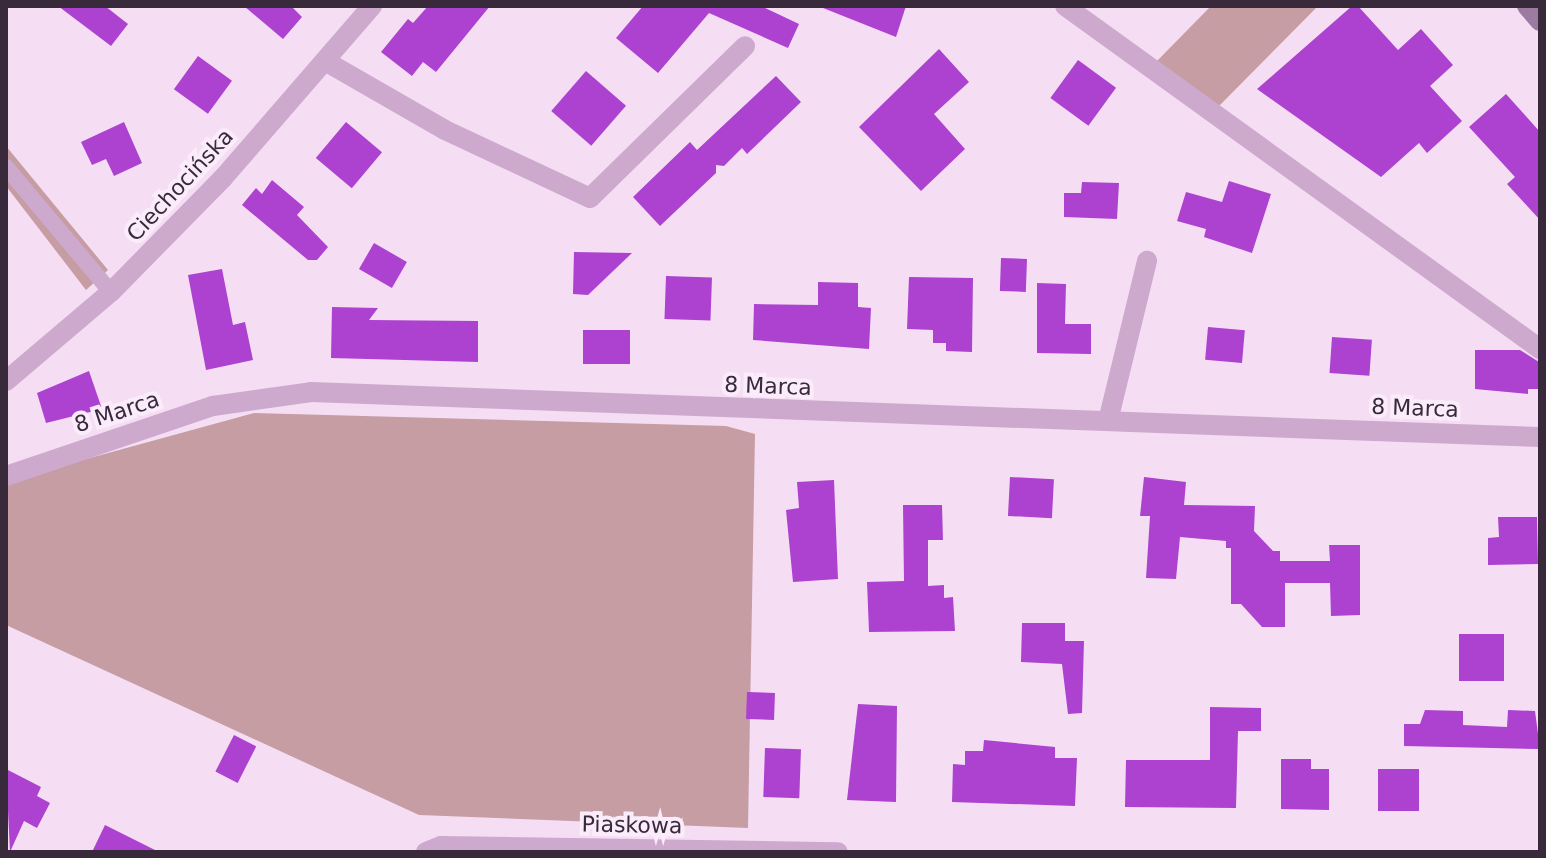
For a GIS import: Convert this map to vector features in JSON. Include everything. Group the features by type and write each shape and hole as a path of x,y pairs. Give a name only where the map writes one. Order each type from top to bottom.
{"main road":[{"path":"1527,6 1540,21"}],"street":[{"name":"Ciechocińska","path":"6,381 111,292 223,178 372,6"},
{"path":"1065,6 1540,349"},
{"path":"325,61 445,130 590,198 745,46"},
{"path":"1108,421 1147,261"},
{"name":"8 Marca","path":"6,476 213,406 311,392 1540,437"},
{"name":"Piaskowa","path":"426,852 473,846 838,852"}],"lane":[{"path":"6,167 111,292"}],"shaded area":[{"path":"1211,6 1318,6 1219,106 1157,61"},
{"path":"6,146 108,270 86,290 6,186"},
{"path":"254,413 726,426 755,434 748,828 419,815 6,625 6,481"}],"building":[{"path":"58,6 105,6 128,24 111,46"},
{"path":"244,6 291,6 302,17 283,39"},
{"path":"428,6 490,6 436,72 423,62 412,76 381,52 408,19 413,23"},
{"path":"643,6 761,6 799,24 788,48 709,13 658,73 616,38"},
{"path":"818,6 906,6 896,37"},
{"path":"1352,6 1358,6 1398,50 1421,29 1453,65 1430,86 1462,121 1427,153 1419,143 1381,177 1257,89"},
{"path":"939,49 969,82 934,114 965,149 921,191 859,127"},
{"path":"198,56 232,81 208,114 174,89"},
{"path":"1078,60 1116,88 1088,126 1050,98"},
{"path":"586,71 626,106 591,146 551,111"},
{"path":"776,76 801,102 747,154 742,148 724,166 716,165 716,173 660,226 633,197 690,142 697,150"},
{"path":"1506,94 1540,132 1540,220 1507,184 1515,177 1469,127"},
{"path":"124,122 142,163 114,176 106,159 92,165 81,142"},
{"path":"346,122 382,152 352,188 316,158"},
{"path":"272,180 304,207 297,215 328,247 317,260 308,260 242,205 256,188 262,194"},
{"path":"1229,181 1271,194 1252,253 1204,237 1206,229 1177,221 1186,192 1222,202"},
{"path":"1082,182 1119,183 1117,219 1064,217 1064,193 1081,193"},
{"path":"374,243 407,262 392,288 359,269"},
{"path":"574,252 632,253 588,295 573,294"},
{"path":"1001,258 1027,259 1026,292 1000,291"},
{"path":"222,269 233,325 245,322 253,360 206,370 188,275"},
{"path":"666,276 712,278 710,321 664,319"},
{"path":"909,277 973,278 972,352 946,351 946,343 933,343 933,330 907,329"},
{"path":"818,282 858,283 858,307 871,308 869,349 753,340 754,304 818,305"},
{"path":"1037,283 1066,284 1065,324 1091,324 1091,354 1037,353"},
{"path":"332,307 378,308 369,320 478,321 478,362 331,358"},
{"path":"1208,327 1245,330 1242,363 1205,360"},
{"path":"583,330 630,330 630,364 583,364"},
{"path":"1332,337 1372,340 1369,376 1329,373"},
{"path":"1475,350 1520,350 1539,362 1539,389 1528,389 1528,394 1475,389"},
{"path":"89,371 102,409 46,423 37,393"},
{"path":"1010,477 1054,479 1052,518 1008,516"},
{"path":"1144,477 1186,482 1184,505 1255,506 1254,531 1273,551 1280,551 1280,561 1330,561 1329,545 1360,545 1360,615 1331,616 1330,583 1285,583 1285,627 1262,627 1241,604 1231,604 1231,548 1226,548 1226,541 1180,537 1176,579 1146,578 1150,516 1140,516"},
{"path":"834,480 838,579 793,582 786,510 799,508 797,482"},
{"path":"903,505 942,505 943,540 928,540 928,586 944,585 944,598 953,597 955,631 869,632 867,582 904,581"},
{"path":"1498,517 1537,517 1538,564 1488,565 1488,538 1499,537"},
{"path":"1022,623 1065,623 1065,641 1084,641 1082,713 1068,714 1062,664 1021,662"},
{"path":"1459,634 1504,634 1504,681 1459,681"},
{"path":"747,692 775,693 774,720 746,719"},
{"path":"858,704 897,706 896,802 847,800"},
{"path":"1210,707 1261,708 1261,731 1238,731 1236,808 1125,807 1126,760 1210,760"},
{"path":"1425,710 1463,711 1463,725 1507,727 1508,710 1535,711 1540,749 1404,746 1404,724 1420,724"},
{"path":"234,735 256,746 238,783 215,772"},
{"path":"984,740 1055,747 1055,758 1077,758 1075,806 952,802 953,764 965,765 965,751 983,751"},
{"path":"765,748 801,749 799,798 763,797"},
{"path":"1281,759 1311,759 1311,769 1329,769 1329,810 1281,809"},
{"path":"6,769 41,787 37,796 50,803 37,828 24,821 10,852"},
{"path":"1378,769 1419,769 1419,811 1378,811"},
{"path":"105,825 159,852 92,852"}]}
